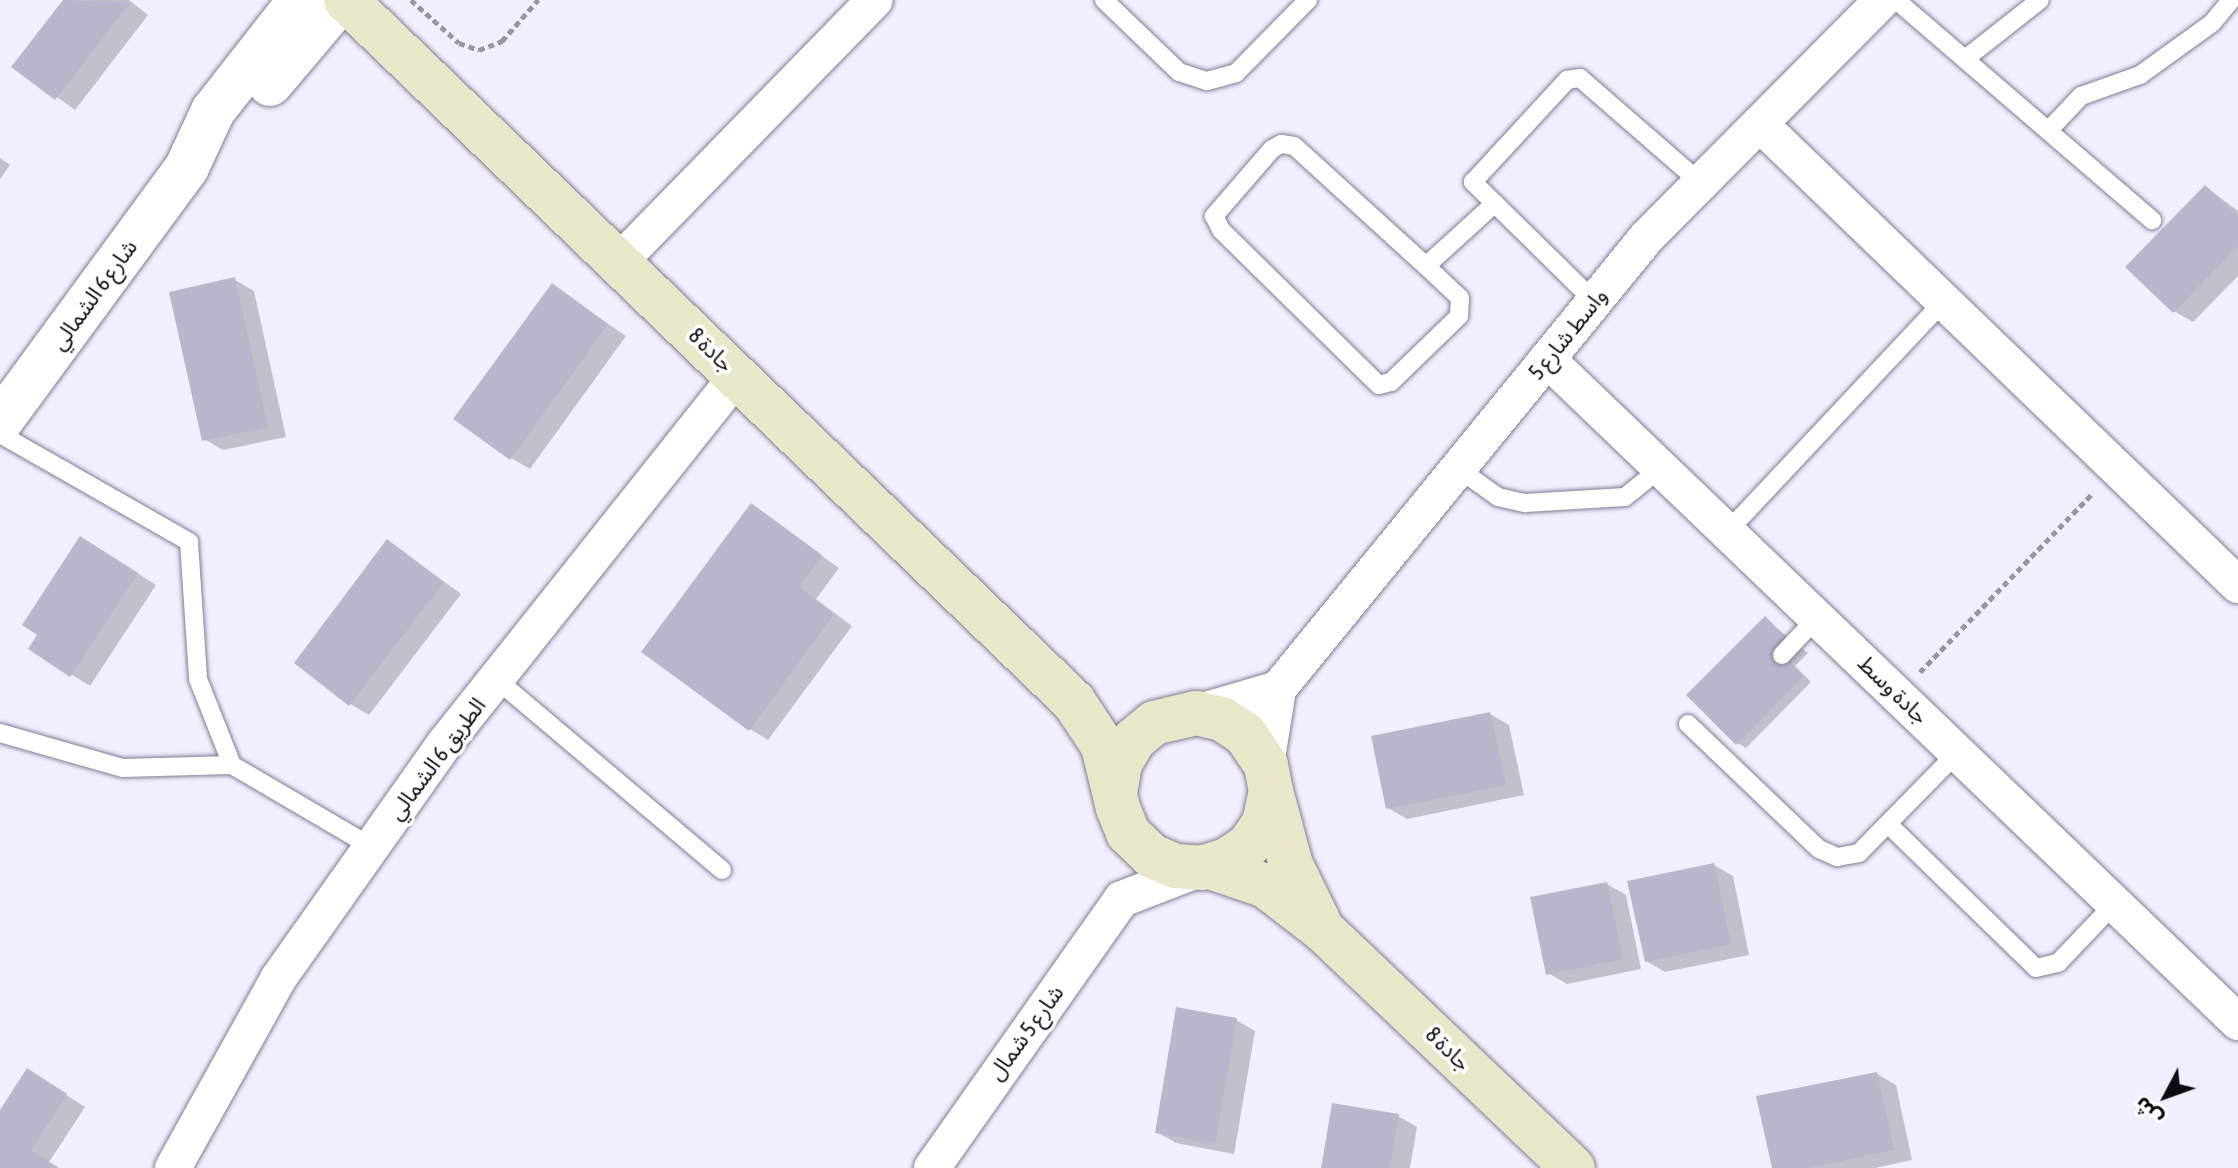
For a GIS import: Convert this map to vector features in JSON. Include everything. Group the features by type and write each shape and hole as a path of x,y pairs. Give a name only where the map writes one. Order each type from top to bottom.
{"main road":[{"name":"جادة 8","path":"343,0 738,375 1074,702 1103,746 1117,799"},
{"name":"جادة 8","path":"1074,702 1154,723"},
{"path":"1196,713 1222,719 1245,734 1268,778 1264,823 1248,846 1204,867 1176,866 1152,856 1128,833 1117,799 1120,763 1134,740 1154,723 1196,713"},
{"name":"جادة 8","path":"1268,778 1291,865 1323,930"},
{"name":"جادة 8","path":"1204,867 1266,886 1323,930 1570,1167"}],"street":[{"name":"شارع 6 الشمالي","path":"0,422 187,167 204,124 300,0"},
{"name":"شارع 6 الشمالي","path":"187,167 224,141 343,0"},
{"path":"619,262 875,0"},
{"name":"واسط شارع 5","path":"1278,689 1647,237 1761,125 1874,4"},
{"path":"1761,125 2238,585"},
{"name":"جادة وسط","path":"1547,359 2238,1022"},
{"name":"الطريق 6 الشمالي","path":"173,1168 278,979 372,847 496,679 738,375"},
{"path":"1196,713 1278,689 1268,778"},
{"name":"شارع 5 شمال","path":"932,1168 1122,899 1126,859 1117,799"},
{"path":"1122,899 1204,867"}],"lane":[{"path":"1104,0 1179,72 1207,81 1222,79 1248,64 1308,0"},
{"path":"1965,59 2040,0"},
{"path":"2048,131 2081,96 2140,75 2212,23 2231,0"},
{"path":"1874,4 1965,59 2152,220"},
{"path":"1594,301 1473,182 1567,80 1580,78 1701,183"},
{"path":"1281,144 1294,146 1426,266 1460,298 1459,316 1391,382 1379,385 1221,230 1214,216 1272,149 1281,144"},
{"path":"1426,266 1495,203"},
{"path":"1727,532 1944,301"},
{"path":"0,434 189,542 198,679 232,765"},
{"path":"1459,469 1498,497 1525,503 1625,497 1661,468"},
{"path":"1782,655 1817,618"},
{"path":"496,679 722,870"},
{"path":"1688,724 1709,731 1828,855 1859,853 1958,752"},
{"path":"0,733 123,768 232,765 372,847"},
{"path":"1888,824 2036,968 2058,963 2116,902"}],"path":[{"path":"411,0 459,43 479,50 502,41 538,0"},
{"path":"1898,695 2117,468"}],"building":[{"path":"63,0 130,3 55,100 11,67"},
{"path":"2205,185 2238,216 2238,246 2173,313 2125,267"},
{"path":"235,277 268,427 202,441 169,292"},
{"path":"552,283 608,324 510,460 453,419"},
{"path":"751,503 822,555 799,587 834,614 749,731 641,652"},
{"path":"80,536 138,573 70,677 28,649 37,635 22,625"},
{"path":"387,539 444,582 349,706 294,663"},
{"path":"1765,616 1790,641 1780,652 1804,676 1736,745 1686,695"},
{"path":"1490,712 1506,785 1386,809 1371,736"},
{"path":"1714,863 1731,944 1645,962 1627,881"},
{"path":"1607,882 1623,959 1546,975 1530,897"},
{"path":"1176,1007 1237,1018 1215,1144 1155,1133"},
{"path":"27,1068 67,1094 31,1150 59,1168 0,1168 0,1110"},
{"path":"1877,1072 1894,1150 1808,1168 1772,1168 1756,1096"},
{"path":"1332,1103 1399,1114 1390,1168 1321,1168"}]}
